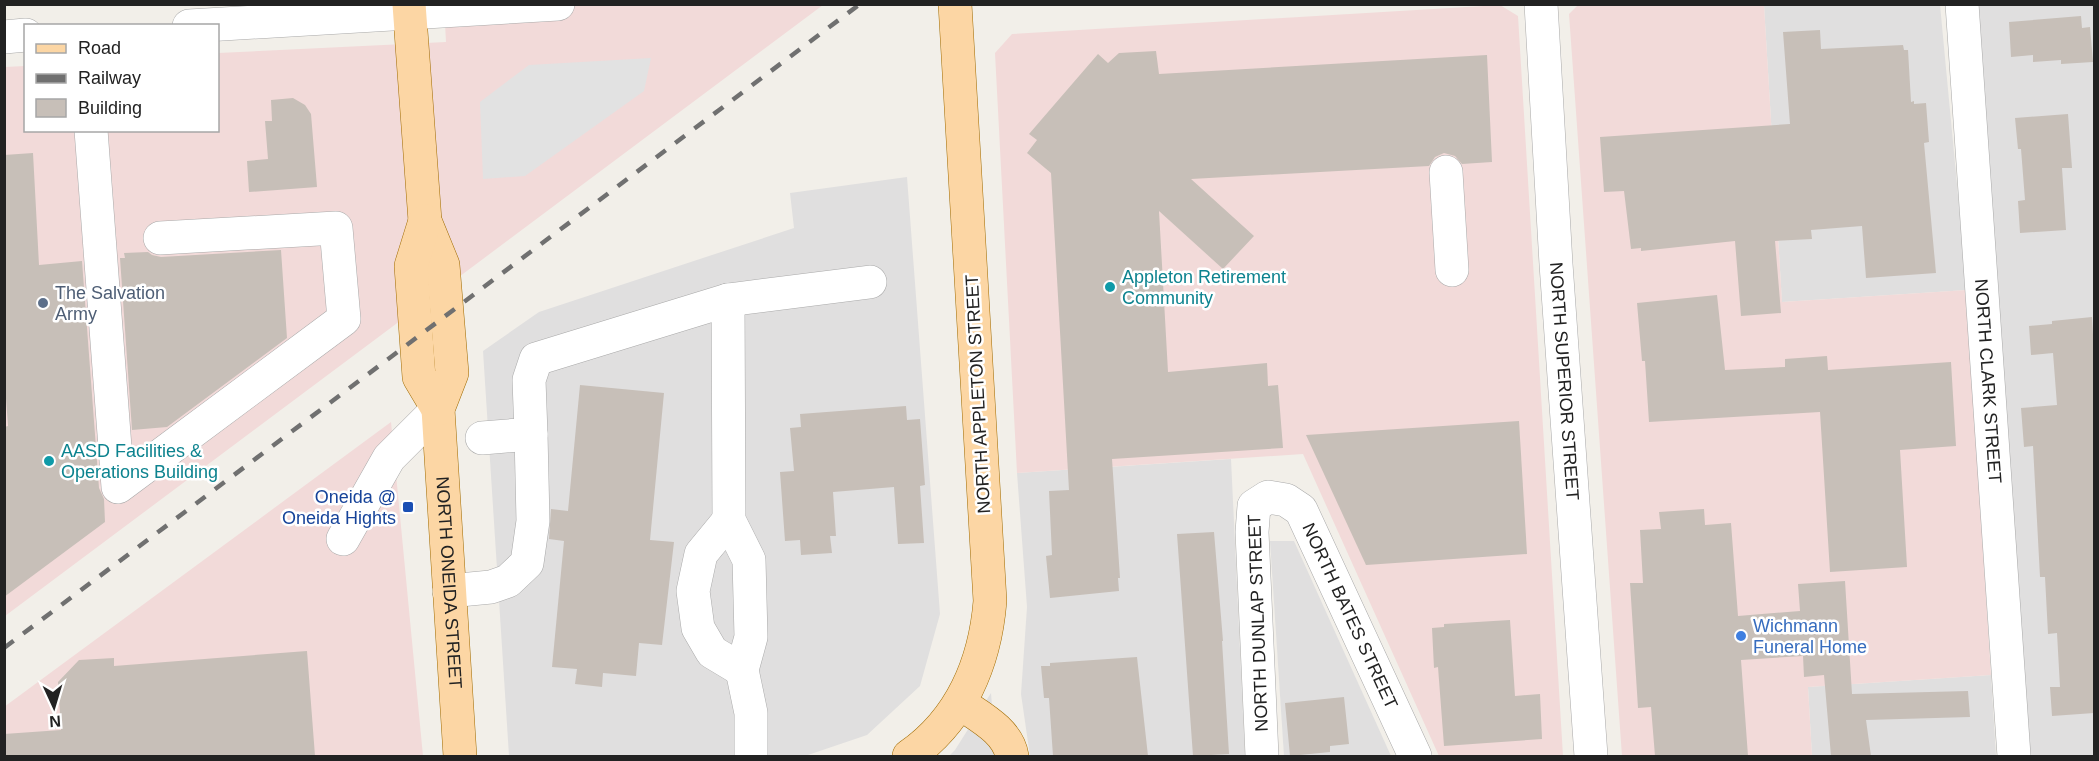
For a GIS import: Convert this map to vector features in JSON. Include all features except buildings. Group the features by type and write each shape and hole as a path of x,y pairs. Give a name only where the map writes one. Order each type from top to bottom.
{"main road":[{"name":"NORTH APPLETON STREET","path":"909,756 933,739 970,686 988,627 990,601 955,4"},
{"name":"NORTH ONEIDA STREET","path":"409,9 425,221 443,265 452,373 438,410 460,756"},
{"path":"960,703 1004,736 1012,756"}],"street":[{"path":"215,24 409,9 558,4"},
{"name":"NORTH SUPERIOR STREET","path":"1541,4 1556,264 1591,756"},
{"name":"NORTH CLARK STREET","path":"1962,4 2014,756"},
{"path":"4,37 24,35"},
{"path":"91,132 118,486 344,319 336,228 160,238"},
{"path":"1446,172 1452,270"},
{"path":"449,591 491,587 508,581 527,563 533,521 530,380 536,359 728,300 870,282"},
{"path":"728,300 729,520 749,560 751,637 742,670 752,713 752,756"},
{"path":"343,539 389,458 438,410"},
{"path":"482,438 531,434"},
{"name":"NORTH DUNLAP STREET","path":"1262,756 1252,532 1254,506 1268,497"},
{"name":"NORTH BATES STREET","path":"1268,497 1286,500 1301,510 1415,756"},
{"path":"729,520 701,555 693,591 698,628 712,652 742,670"}],"shaded area":[{"path":"444,5 823,5 5,616 5,67 24,66 24,132 219,132 219,53 446,42"},
{"path":"1500,5 1518,16 1563,756 1439,756 1303,454 1017,473 995,53 1012,34"},
{"path":"1578,5 1764,5 1782,302 1967,290 1991,675 1808,687 1812,756 1622,756 1569,14"},
{"path":"1764,5 1940,5 1967,290 1782,302"},
{"path":"1973,5 2094,5 2094,756 2024,756"},
{"path":"651,58 644,91 525,176 483,179 480,102 529,65"},
{"path":"907,177 940,614 920,686 867,735 805,756 509,756 483,351 539,312 794,228 790,193"},
{"path":"391,422 423,756 5,756 4,707"},
{"path":"1231,459 1245,756 1030,756 1021,694 1027,607 1017,473"},
{"path":"1270,541 1294,541 1391,756 1284,756"},
{"path":"1991,675 1996,756 1812,756 1808,687"},
{"path":"991,693 996,756 949,756 955,750"}],"railway":[{"path":"4,648 860,4"}],"place":[{"name":"Appleton Retirement Community","path":"1110,287"},
{"name":"The Salvation Army","path":"43,303"},
{"name":"AASD Facilities & Operations Building","path":"49,461"},
{"name":"Oneida @ Oneida Hights","path":"408,507"},
{"name":"Wichmann Funeral Home","path":"1741,636"}]}
